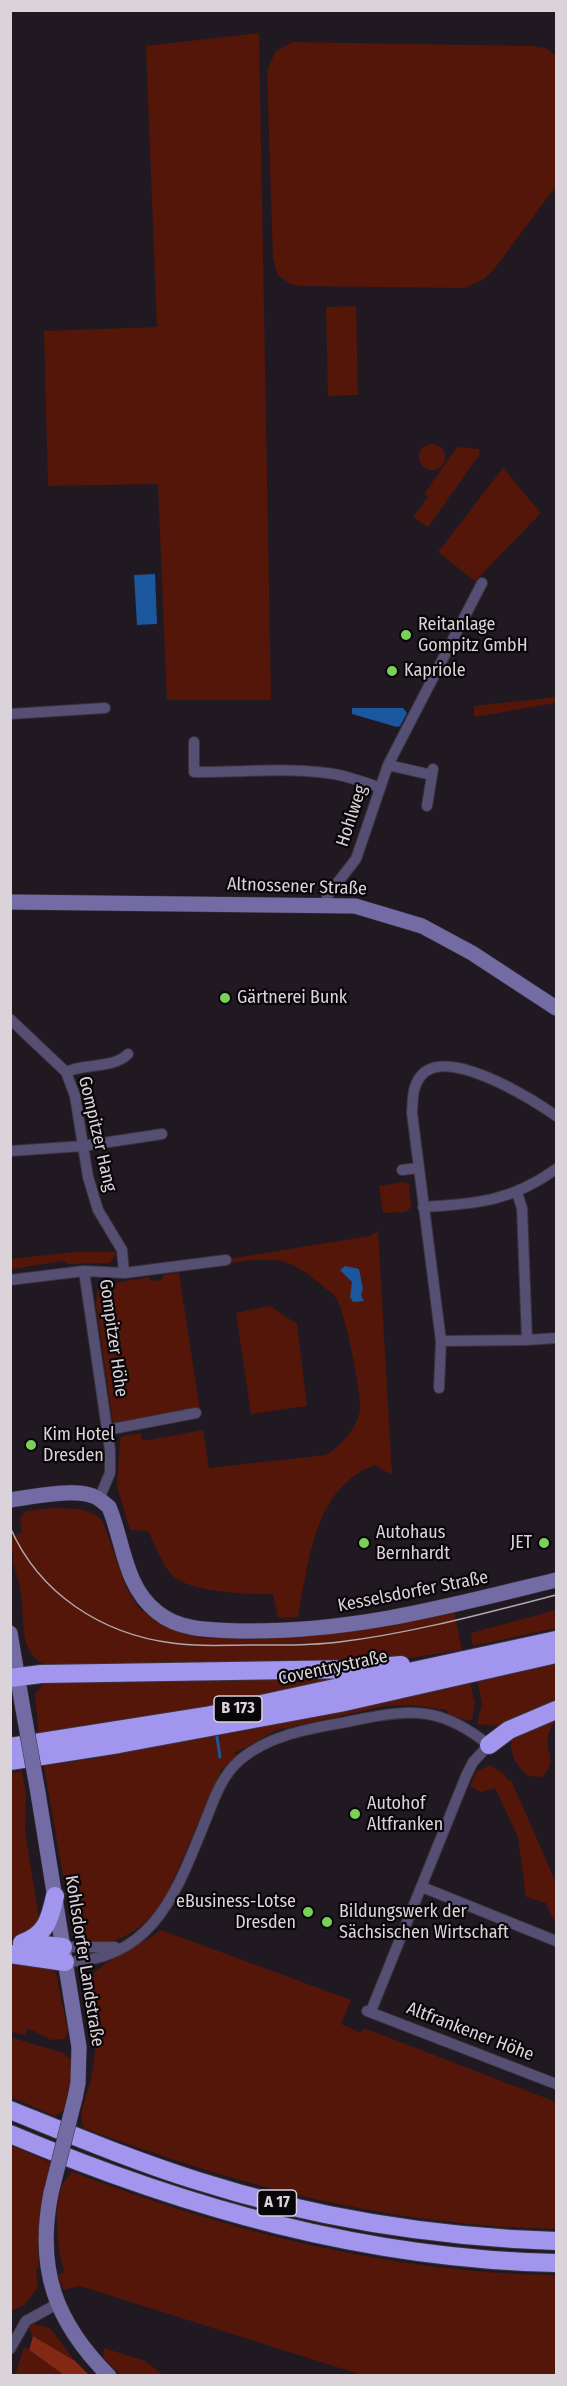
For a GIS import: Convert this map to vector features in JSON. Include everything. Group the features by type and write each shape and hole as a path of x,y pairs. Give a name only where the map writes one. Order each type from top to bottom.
{"highway":[{"name":"Coventrystraße","path":"10,1747 206,1716 556,1640"},
{"name":"B 173","path":"10,1761 130,1742 318,1707 556,1654"},
{"path":"14,1677 356,1669 463,1661"},
{"path":"489,1745 509,1730 556,1710"},
{"path":"14,1946 34,1939 44,1931 55,1896"},
{"path":"14,1946 64,1954"},
{"name":"A 17","path":"10,2109 133,2159 199,2182 280,2204 360,2221 439,2232 556,2241"},
{"name":"A 17","path":"10,2134 127,2182 277,2227 410,2252 556,2263"}],"street":[{"name":"Hohlweg","path":"328,905 327,896 356,860 388,765 482,583"},
{"path":"10,714 105,708"},
{"path":"195,742 194,772 234,774 295,770 338,775 379,787"},
{"path":"388,765 433,772 427,806"},
{"name":"Altnossener Straße","path":"10,902 328,905 370,909 422,926 472,953 556,1008"},
{"name":"Gompitzer Hang","path":"10,1019 66,1072 75,1096 88,1178 98,1210 122,1250 124,1273"},
{"path":"66,1072 79,1066 120,1061 128,1054"},
{"path":"439,1388 441,1341 412,1113 414,1087 429,1069 441,1065 455,1066 483,1076 556,1116"},
{"path":"10,1151 83,1146 162,1134"},
{"path":"402,1170 418,1168"},
{"path":"423,1208 491,1201 517,1193 556,1169"},
{"path":"517,1193 522,1208 527,1340"},
{"path":"84,1271 124,1273 226,1260"},
{"name":"Gompitzer Höhe","path":"10,1280 84,1271 107,1430 110,1473 99,1499"},
{"path":"441,1341 556,1338"},
{"path":"107,1430 196,1413"},
{"path":"10,1500 66,1494 92,1495 99,1499"},
{"name":"Kesselsdorfer Straße","path":"99,1499 109,1507 132,1581 146,1602 168,1620 202,1630 313,1630 376,1622 556,1580"},
{"path":"10,1634 14,1677"},
{"name":"Kohlsdorfer Landstraße","path":"14,1677 23,1709 38,1793 80,2047 78,2083 51,2193 45,2246 57,2304 74,2335 109,2376"},
{"path":"64,1954 85,1962 116,1951 157,1921 171,1901 220,1787 232,1767 254,1749 274,1738 298,1732 377,1716 411,1712 455,1721 489,1745 473,1762 466,1776 422,1887 556,1941"},
{"name":"Altfrankener Höhe","path":"422,1887 368,2011 556,2084"},
{"path":"64,1954 130,1942"},
{"path":"10,2349 15,2326 57,2304"}],"shaded area":[{"path":"259,33 271,700 167,700 158,484 48,486 44,331 157,327 146,46"},
{"path":"292,42 532,46 545,48 556,55 556,186 495,268 484,279 464,288 301,286 290,284 277,274 273,258 267,71 275,52"},
{"path":"356,306 358,395 328,396 326,307"},
{"path":"432,444 441,448 445,457 441,466 432,470 423,466 419,457 423,448"},
{"path":"457,447 479,449 480,454 428,527 413,517 428,497 424,494"},
{"path":"503,468 541,513 475,581 438,552"},
{"path":"556,697 556,703 474,717 474,706"},
{"path":"403,1182 409,1184 411,1208 405,1212 383,1213 379,1186"},
{"path":"378,1231 392,1475 375,1465 355,1476 339,1490 327,1508 311,1550 298,1617 278,1618 273,1594 218,1591 178,1579 170,1573 148,1531 130,1530 117,1486 120,1439 123,1436 141,1433 143,1441 203,1430 209,1468 326,1455 337,1447 355,1424 360,1411 360,1402 348,1334 335,1296 297,1267 287,1263 264,1260 228,1263 228,1259 370,1236"},
{"path":"74,1252 115,1252 115,1256 109,1263 68,1264 64,1261 11,1269 11,1259"},
{"path":"179,1273 200,1411 113,1423 96,1304 97,1292 104,1285 149,1277 151,1281 162,1280 163,1275"},
{"path":"270,1306 297,1324 307,1406 251,1414 236,1313"},
{"path":"55,1508 87,1511 98,1517 103,1522 126,1587 138,1607 163,1626 184,1634 202,1638 293,1637 454,1611 462,1650 389,1661 43,1669 43,1664 30,1651 24,1634 19,1581 12,1558 14,1556 10,1537 22,1533 20,1518 26,1511"},
{"path":"556,1610 556,1628 473,1646 471,1633"},
{"path":"556,1660 556,1705 496,1726 477,1724 482,1703 477,1679"},
{"path":"390,1669 185,1713 39,1737 35,1694 42,1686 42,1681"},
{"path":"469,1680 475,1703 472,1719 468,1721 447,1714 448,1710 411,1705 386,1706 277,1730 235,1753 236,1756 221,1770 165,1899 158,1908 134,1931 114,1941 91,1944 90,1940 76,1932 71,1922 44,1766 98,1758 130,1748"},
{"path":"556,1714 548,1736 550,1766 542,1777 529,1776 514,1759 511,1748 513,1737"},
{"path":"490,1765 503,1773 509,1781 511,1780 556,1883 556,1925 546,1903 526,1897 518,1837 495,1788 481,1792 470,1786 477,1771"},
{"path":"22,1771 26,1795 25,1831 39,1918 37,1925 19,1938 11,1937 11,1773"},
{"path":"161,1930 351,2000 341,2024 361,2033 364,2028 556,2102 556,2229 435,2220 316,2199 199,2168 84,2128 82,2110 91,2080 96,2039 90,1988 92,1975 103,1965"},
{"path":"11,1960 51,1968 56,1973 68,2031 65,2039 51,2040 28,2028 25,2035 11,2032"},
{"path":"10,2037 63,2053 74,2063 71,2097 67,2096 64,2110 55,2116 11,2097"},
{"path":"11,2145 51,2163 42,2201 39,2227 39,2267 36,2268 38,2287 24,2305 11,2311"},
{"path":"72,2172 190,2213 310,2245 432,2266 556,2275 556,2375 362,2375 80,2286 63,2290 58,2275 65,2272 58,2240 57,2213 60,2190"},
{"path":"34,2324 50,2328 75,2361 33,2336 28,2327"},
{"path":"33,2336 75,2361 89,2375 64,2375 29,2350"},
{"path":"24,2347 64,2375 15,2376"},
{"path":"104,2348 145,2361 164,2375 121,2375 103,2357"}],"water":[{"path":"155,574 157,624 137,625 134,575"},
{"path":"352,708 403,708 407,713 400,726 397,727 352,714"},
{"path":"345,1266 359,1269 363,1289 361,1295 364,1301 353,1302 350,1297 352,1282 340,1270"}],"waterway":[{"path":"217,1737 220,1757"}],"tram line":[{"path":"10,1527 22,1551 38,1572 76,1607 121,1630 146,1638 181,1644 294,1645 339,1642 421,1628 556,1595"}],"place":[{"name":"Reitanlage Gompitz GmbH","path":"406,635"},
{"name":"Kapriole","path":"392,671"},
{"name":"Gärtnerei Bunk","path":"225,998"},
{"name":"Kim Hotel Dresden","path":"31,1445"},
{"name":"Autohaus Bernhardt","path":"364,1543"},
{"name":"JET","path":"544,1543"},
{"name":"Autohof Altfranken","path":"355,1814"},
{"name":"eBusiness-Lotse Dresden","path":"308,1912"},
{"name":"Bildungswerk der Sächsischen Wirtschaft","path":"327,1922"}]}
